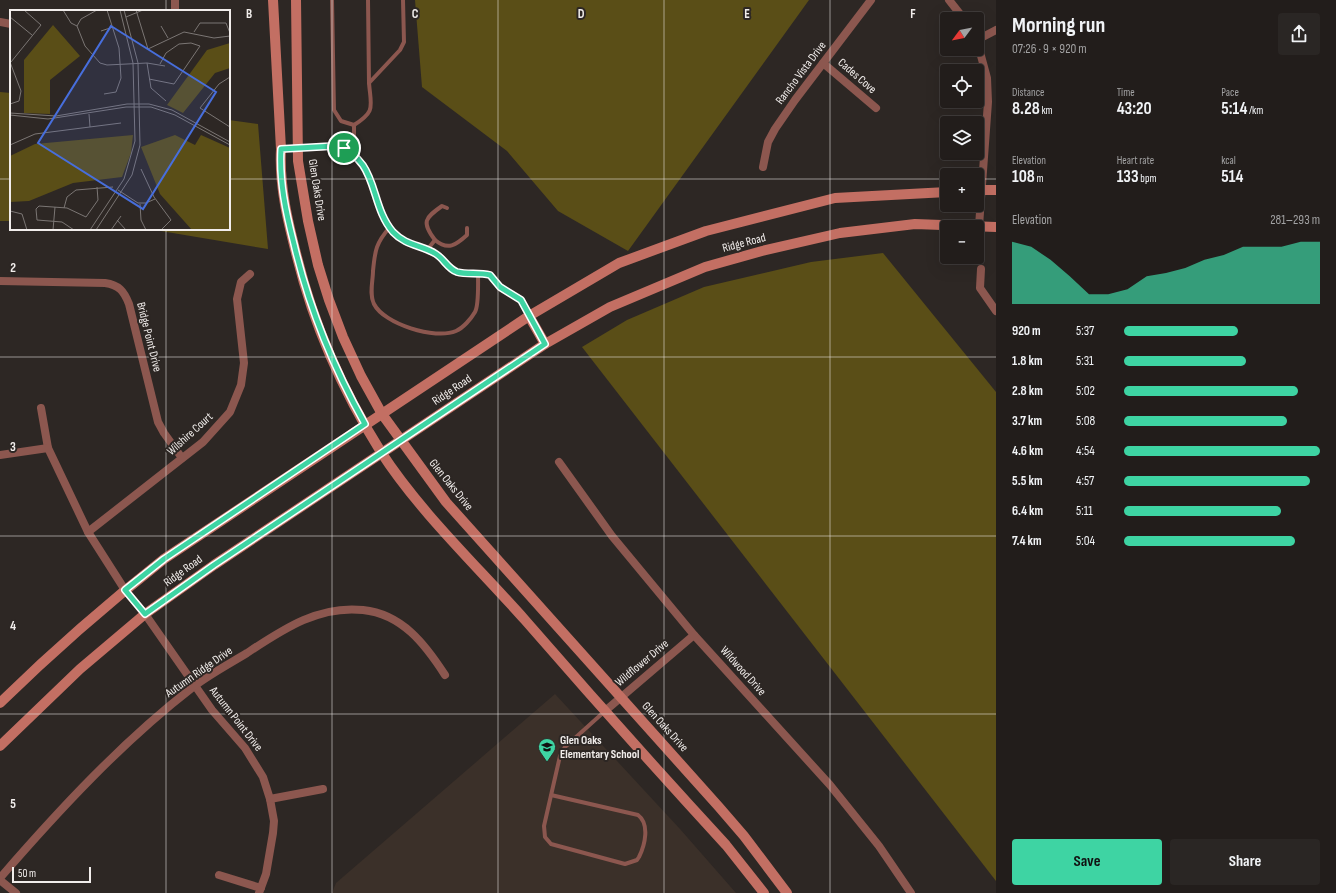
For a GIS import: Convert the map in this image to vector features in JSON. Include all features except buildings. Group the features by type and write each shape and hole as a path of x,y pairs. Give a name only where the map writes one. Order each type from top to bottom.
{"main road":[{"path":"273,0 281,149 280,166 284,201 303,282 335,365 365,424 399,477 454,542 726,845 764,893"},
{"name":"Glen Oaks Drive","path":"296,0 298,161 308,221 318,265 342,337 382,414 400,441 446,502 744,836 787,893"},
{"path":"281,149 298,147"},
{"path":"984,190 996,190"},
{"name":"Ridge Road","path":"0,703 25,678 125,590 164,559 529,316 619,263 706,231 835,198 940,192"},
{"name":"Ridge Road","path":"0,746 80,669 145,614 214,565 545,344 610,307 655,287 732,259 840,234 869,229 915,224 940,225"},
{"name":"Ridge Road","path":"984,226 996,227"},
{"path":"529,316 545,344"}],"street":[{"name":"Rancho Vista Drive","path":"763,167 768,142 795,100 871,0"},
{"path":"949,0 958,12"},
{"path":"0,22 10,24"},
{"path":"984,37 996,30"},
{"path":"981,56 987,78 988,102 982,168"},
{"name":"Cades Cove","path":"823,63 876,108"},
{"path":"980,269 980,288 996,311"},
{"name":"Wilshire Court","path":"88,532 203,442 223,421 238,396 241,385 244,363 237,299 241,282 250,274"},
{"name":"Bridge Point Drive","path":"0,281 105,283 119,287 125,293 129,304 158,422 182,458"},
{"name":"Autumn Point Drive","path":"41,408 48,448 88,532 125,590 145,614 195,686 245,748 263,777 270,799 274,821 267,868 260,890"},
{"path":"0,455 48,448"},
{"name":"Wildwood Drive","path":"559,462 612,536 694,635 830,785 880,846 911,893"},
{"name":"Autumn Ridge Drive","path":"0,879 69,802 163,712 195,686 283,630 302,620 324,613 350,610 373,612 399,622 416,636 444,675"},
{"name":"Wildflower Drive","path":"605,711 694,635"},
{"path":"270,799 323,789"},
{"path":"219,875 260,890"},
{"path":"0,879 16,893"}],"lane":[{"path":"332,0 334,110 341,121 354,125 367,117 371,110 368,0"},
{"path":"370,83 400,50 404,42 403,0"},
{"path":"344,148 354,135 354,125"},
{"path":"298,147 334,146 344,148 353,153 365,168 390,227 408,244 436,254 455,272 490,275 500,287 521,300 529,316"},
{"path":"447,208 442,206 430,215 426,223 426,229 435,240 440,245 448,247 454,246 467,235 467,228"},
{"path":"390,227 379,239 375,250 372,295 374,304 382,314 397,322 416,330 436,333 456,331 469,321 476,311 478,273"},
{"path":"427,250 435,240"},
{"path":"551,795 638,815 646,827 639,857 636,860 625,864 551,844 545,837 544,826 551,795 560,756 565,747 605,711"}],"shaded area":[{"path":"415,0 809,0 628,251 558,211 507,151 422,87"},
{"path":"0,92 10,93 10,221 0,221"},
{"path":"230,120 258,124 268,249 155,230 230,230"},
{"path":"883,253 996,392 996,881 582,347 627,320 704,287 811,262"},
{"name":"Glen Oaks Elementary School","path":"555,694 680,829 736,893 332,893 336,883"}],"place":[{"name":"Glen Oaks Elementary School","path":"547,762"}],"route":[{"path":"317,146 334,146 344,148 353,153 365,168 382,212 394,232 408,244 436,254 455,272 484,273 490,275 500,287 521,300 545,344 214,565 145,614 125,590 164,559 365,424 335,365 303,282 284,201 280,166 281,149 317,146"}]}
